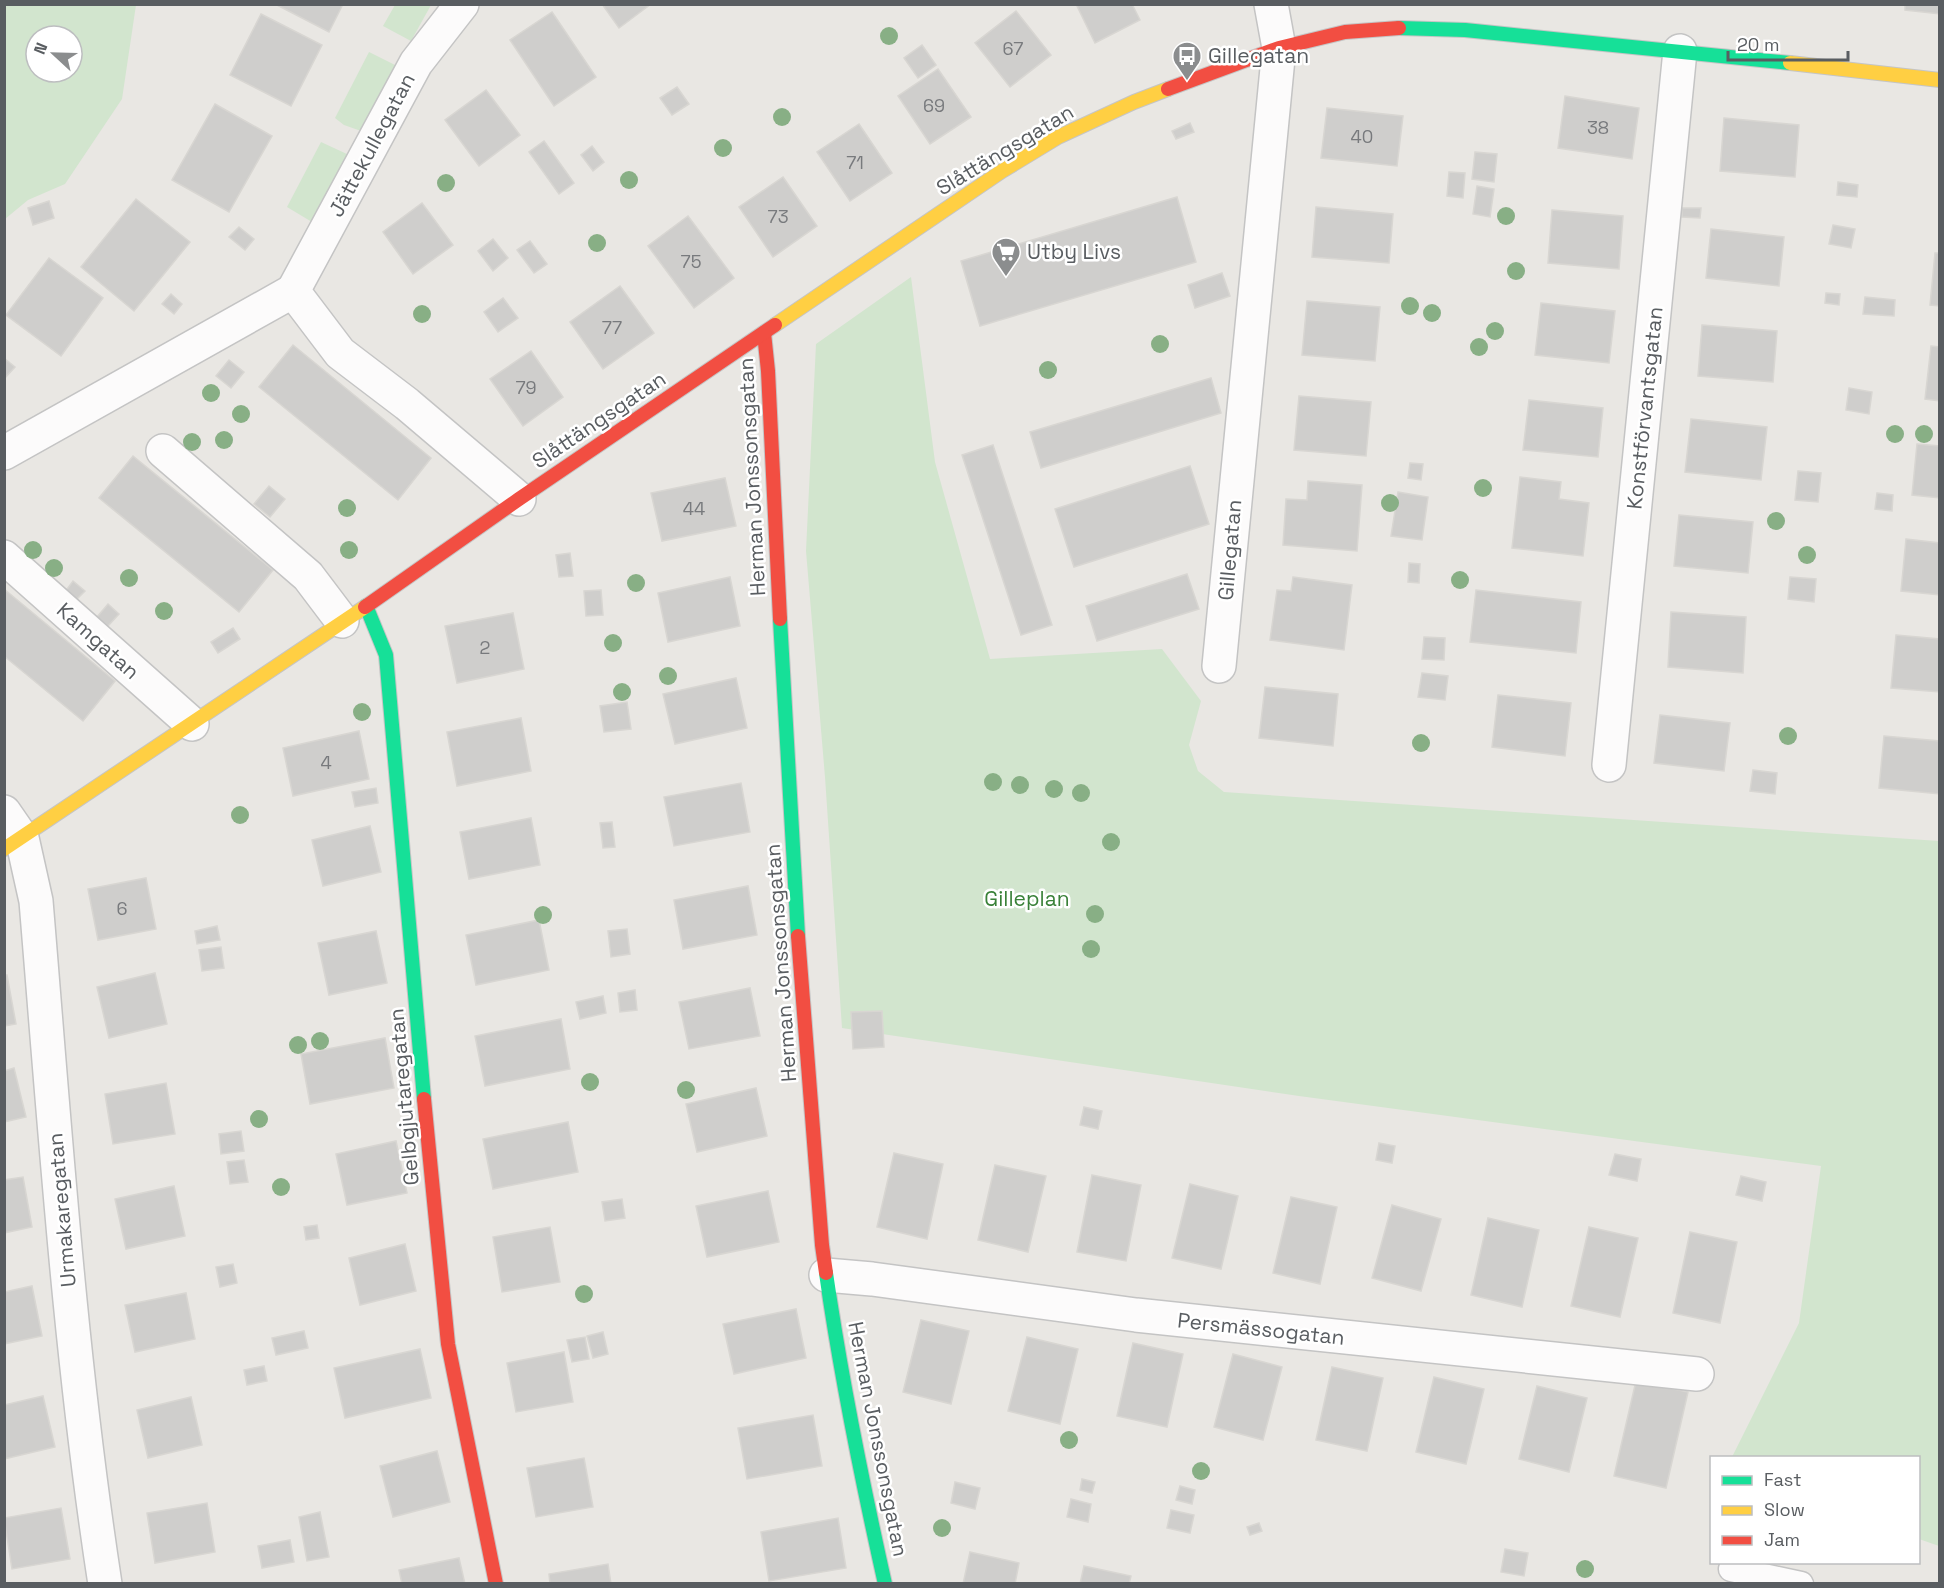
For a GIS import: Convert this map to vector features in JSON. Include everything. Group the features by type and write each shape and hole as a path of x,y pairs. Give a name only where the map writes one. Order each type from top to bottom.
{"street":[{"name":"Jättekullegatan","path":"293,291 416,63 462,4"},
{"name":"Gillegatan","path":"1219,666 1279,48 1271,4"},
{"name":"Slåttängsgatan","path":"519,498 1002,171 1058,137 1134,102 1279,48 1345,32 1406,27 1466,30 1680,51 1940,80"},
{"name":"Konstförvantsgatan","path":"1609,765 1680,51"},
{"path":"4,453 293,291 340,353 407,404 519,498 192,724 10,833"},
{"name":"Herman Jonssonsgatan","path":"764,333 768,370 800,973 826,1275 861,1477 885,1584"},
{"path":"163,451 354,614"},
{"name":"Kamgatan","path":"4,557 192,724"},
{"name":"Gelbgjutaregatan","path":"354,614 386,655 421,1065 448,1344 496,1584"},
{"name":"Urmakaregatan","path":"10,833 36,901 69,1295 90,1488 105,1584"},
{"name":"Persmässogatan","path":"826,1275 883,1280 1136,1315 1697,1374"}],"lane":[{"path":"1731,1569 1801,1584"}],"green space":[{"path":"5,4 136,5 122,99 65,184 28,200 5,219"},
{"path":"395,5 431,5 411,41 383,26"},
{"path":"369,52 397,66 361,131 344,125 335,118"},
{"path":"321,142 349,155 312,222 287,207"},
{"name":"Gilleplan","path":"911,277 935,462 990,659 1162,649 1201,701 1189,745 1198,771 1224,792 1939,841 1939,1546 1920,1539 1920,1456 1732,1456 1799,1323 1821,1166 1299,1096 842,1028 825,777 806,551 816,344"}],"building":[{"path":"275,4 343,4 329,32"},
{"path":"602,4 651,4 619,28"},
{"path":"1076,4 1132,4 1140,20 1095,43"},
{"path":"1905,4 1940,4 1940,14 1905,10"},
{"path":"1016,11 1051,55 1010,87 975,43"},
{"path":"552,12 596,77 554,106 510,40"},
{"path":"261,14 322,45 291,106 230,75"},
{"path":"922,45 936,65 918,78 904,58"},
{"path":"938,69 971,117 930,144 898,96"},
{"path":"677,87 689,104 672,115 660,98"},
{"path":"486,90 520,135 479,166 445,120"},
{"path":"1565,96 1639,108 1632,159 1558,148"},
{"path":"215,104 272,136 229,212 172,180"},
{"path":"1327,108 1403,116 1397,166 1321,158"},
{"path":"1724,118 1799,125 1795,177 1720,171"},
{"path":"1190,123 1194,132 1176,139 1172,131"},
{"path":"859,124 892,173 850,201 817,152"},
{"path":"544,141 574,183 559,194 529,152"},
{"path":"592,146 604,162 593,171 581,155"},
{"path":"1475,152 1497,154 1494,182 1472,179"},
{"path":"1449,172 1465,173 1463,198 1447,196"},
{"path":"783,177 817,226 773,257 739,207"},
{"path":"1838,182 1858,185 1857,197 1837,195"},
{"path":"1477,186 1494,189 1490,217 1473,214"},
{"path":"1177,197 1196,262 980,326 961,261"},
{"path":"136,199 190,242 134,311 81,267"},
{"path":"49,201 54,218 33,225 28,208"},
{"path":"422,203 453,245 413,274 383,232"},
{"path":"1316,207 1393,214 1389,263 1312,257"},
{"path":"1682,208 1701,208 1700,218 1682,217"},
{"path":"1552,210 1623,216 1619,269 1548,263"},
{"path":"688,216 734,278 694,308 648,246"},
{"path":"1833,225 1855,229 1851,248 1829,244"},
{"path":"239,227 254,239 245,250 229,237"},
{"path":"1711,229 1784,237 1779,286 1706,278"},
{"path":"493,239 508,258 493,271 478,251"},
{"path":"530,241 547,264 534,273 517,250"},
{"path":"1935,253 1940,253 1940,306 1930,305"},
{"path":"49,258 103,298 61,356 6,315"},
{"path":"1222,273 1230,296 1195,308 1188,285"},
{"path":"620,286 654,333 603,369 570,322"},
{"path":"1826,293 1840,294 1839,305 1825,303"},
{"path":"171,294 182,304 174,314 162,304"},
{"path":"1865,297 1895,300 1894,316 1863,314"},
{"path":"503,298 518,318 498,332 484,312"},
{"path":"1307,301 1380,307 1375,361 1302,355"},
{"path":"1541,303 1615,311 1609,363 1535,355"},
{"path":"1702,325 1777,331 1773,382 1698,376"},
{"path":"293,345 431,458 398,500 259,387"},
{"path":"1931,346 1940,347 1940,401 1925,399"},
{"path":"531,351 563,397 523,426 490,379"},
{"path":"4,358 15,367 4,379"},
{"path":"229,360 244,372 231,388 216,376"},
{"path":"1211,378 1221,413 1041,468 1030,432"},
{"path":"1849,388 1872,392 1869,414 1846,410"},
{"path":"1299,396 1371,402 1366,456 1294,450"},
{"path":"1529,400 1603,408 1598,457 1523,450"},
{"path":"1691,419 1767,427 1761,480 1685,472"},
{"path":"1917,444 1940,446 1940,498 1912,495"},
{"path":"993,445 1052,625 1021,635 962,455"},
{"path":"133,456 273,570 239,612 99,498"},
{"path":"1410,463 1423,464 1421,480 1408,478"},
{"path":"1190,466 1209,524 1074,567 1055,509"},
{"path":"1798,471 1821,473 1818,502 1795,500"},
{"path":"1520,477 1561,482 1559,499 1589,503 1583,556 1512,548"},
{"path":"725,478 736,526 662,541 651,493"},
{"path":"1308,481 1362,485 1357,551 1283,545 1286,499 1307,500"},
{"path":"269,486 285,499 270,517 254,504"},
{"path":"1398,492 1428,497 1422,540 1391,536"},
{"path":"1877,493 1893,495 1892,511 1875,509"},
{"path":"1679,515 1753,522 1748,573 1674,566"},
{"path":"1906,539 1940,543 1940,595 1901,591"},
{"path":"570,553 573,576 559,577 556,555"},
{"path":"1409,563 1420,564 1419,583 1408,582"},
{"path":"1187,574 1199,609 1097,641 1086,606"},
{"path":"730,577 740,626 668,642 658,593"},
{"path":"1293,577 1352,585 1344,650 1270,640 1277,590 1291,591"},
{"path":"1790,577 1816,579 1814,602 1788,599"},
{"path":"73,581 85,591 75,601 65,592"},
{"path":"4,589 115,681 83,721 4,656"},
{"path":"601,590 603,615 586,616 584,591"},
{"path":"1476,590 1581,602 1576,653 1470,642"},
{"path":"108,604 119,614 108,626 97,617"},
{"path":"1671,612 1746,617 1743,673 1668,667"},
{"path":"513,613 524,669 457,683 445,626"},
{"path":"233,628 240,639 218,653 211,642"},
{"path":"1896,635 1940,639 1940,692 1891,688"},
{"path":"1424,637 1445,638 1444,660 1422,659"},
{"path":"1422,673 1448,676 1445,700 1418,697"},
{"path":"736,678 747,728 675,744 663,694"},
{"path":"1265,687 1338,694 1333,746 1259,738"},
{"path":"1498,695 1571,703 1565,756 1492,747"},
{"path":"627,702 631,729 604,732 600,706"},
{"path":"1660,715 1730,723 1724,771 1654,763"},
{"path":"521,718 531,771 457,786 447,732"},
{"path":"359,731 369,779 293,796 283,748"},
{"path":"1884,736 1940,741 1940,794 1879,788"},
{"path":"1753,770 1777,773 1775,794 1750,791"},
{"path":"741,783 750,832 674,846 664,797"},
{"path":"376,788 378,803 355,807 352,792"},
{"path":"531,818 540,865 469,879 460,832"},
{"path":"612,822 615,847 603,848 600,823"},
{"path":"370,826 381,872 323,886 312,840"},
{"path":"146,878 156,929 98,940 88,889"},
{"path":"748,886 757,935 683,949 674,900"},
{"path":"539,920 549,970 476,985 466,935"},
{"path":"217,926 220,940 197,944 195,931"},
{"path":"627,929 630,954 611,957 608,931"},
{"path":"376,931 387,983 329,995 318,943"},
{"path":"221,947 224,968 202,971 199,950"},
{"path":"155,973 167,1024 109,1038 97,987"},
{"path":"4,975 7,975 16,1024 4,1026"},
{"path":"750,988 760,1036 689,1049 679,1002"},
{"path":"635,990 637,1010 620,1012 618,993"},
{"path":"603,996 606,1013 580,1019 576,1002"},
{"path":"882,1011 884,1047 853,1049 851,1012"},
{"path":"561,1019 570,1069 485,1086 475,1036"},
{"path":"385,1038 394,1088 310,1104 301,1054"},
{"path":"14,1068 26,1117 4,1122 4,1071"},
{"path":"166,1083 175,1134 113,1144 105,1094"},
{"path":"756,1088 767,1136 697,1152 686,1104"},
{"path":"1084,1107 1102,1111 1098,1129 1080,1125"},
{"path":"568,1122 578,1172 493,1189 483,1139"},
{"path":"241,1131 244,1151 221,1154 219,1134"},
{"path":"396,1141 407,1193 347,1205 336,1154"},
{"path":"1379,1143 1395,1146 1392,1163 1376,1160"},
{"path":"894,1153 943,1164 927,1239 877,1227"},
{"path":"1615,1154 1641,1159 1637,1181 1609,1175"},
{"path":"244,1160 248,1182 230,1184 227,1162"},
{"path":"995,1165 1046,1176 1028,1252 978,1240"},
{"path":"1092,1175 1141,1185 1126,1261 1077,1252"},
{"path":"1741,1176 1766,1182 1762,1201 1736,1195"},
{"path":"23,1177 32,1227 4,1233 4,1180"},
{"path":"1190,1184 1238,1196 1221,1269 1172,1258"},
{"path":"174,1186 185,1236 126,1249 115,1199"},
{"path":"768,1191 779,1242 707,1257 696,1206"},
{"path":"1291,1197 1337,1207 1320,1284 1273,1273"},
{"path":"622,1199 625,1218 605,1221 602,1202"},
{"path":"1392,1205 1441,1219 1421,1291 1372,1278"},
{"path":"1488,1218 1539,1230 1522,1307 1471,1295"},
{"path":"317,1225 319,1238 306,1240 304,1227"},
{"path":"550,1227 560,1282 502,1292 493,1237"},
{"path":"1589,1227 1638,1238 1620,1317 1571,1306"},
{"path":"1690,1232 1737,1242 1720,1323 1673,1313"},
{"path":"405,1244 416,1291 360,1305 349,1258"},
{"path":"233,1264 237,1283 220,1287 216,1267"},
{"path":"32,1286 42,1336 4,1344 4,1292"},
{"path":"186,1293 195,1339 135,1352 125,1305"},
{"path":"796,1309 806,1358 734,1374 723,1324"},
{"path":"921,1320 969,1331 951,1404 903,1392"},
{"path":"304,1331 308,1348 276,1355 272,1338"},
{"path":"603,1332 608,1354 593,1358 587,1336"},
{"path":"585,1337 589,1359 572,1362 567,1340"},
{"path":"1027,1337 1078,1349 1060,1424 1008,1411"},
{"path":"1133,1343 1183,1354 1167,1427 1117,1416"},
{"path":"420,1349 431,1398 345,1418 334,1368"},
{"path":"564,1352 573,1402 516,1412 507,1363"},
{"path":"1233,1354 1282,1367 1263,1440 1214,1427"},
{"path":"264,1366 267,1381 247,1385 244,1370"},
{"path":"1332,1367 1383,1378 1367,1451 1316,1440"},
{"path":"1434,1377 1484,1389 1466,1464 1416,1452"},
{"path":"1636,1381 1688,1392 1666,1488 1614,1476"},
{"path":"1537,1386 1587,1398 1569,1472 1519,1459"},
{"path":"43,1396 55,1447 4,1459 4,1405"},
{"path":"191,1397 202,1445 148,1458 137,1410"},
{"path":"813,1415 822,1466 747,1479 738,1428"},
{"path":"437,1451 450,1502 393,1517 380,1466"},
{"path":"584,1458 593,1507 536,1517 527,1468"},
{"path":"1082,1479 1095,1482 1092,1493 1080,1490"},
{"path":"955,1482 980,1488 975,1509 951,1503"},
{"path":"1180,1486 1195,1490 1192,1504 1176,1500"},
{"path":"1071,1499 1091,1504 1088,1522 1067,1517"},
{"path":"207,1503 215,1552 155,1563 147,1513"},
{"path":"61,1508 70,1559 12,1569 4,1518"},
{"path":"1171,1510 1194,1515 1190,1533 1167,1528"},
{"path":"320,1512 329,1557 307,1561 299,1517"},
{"path":"838,1518 846,1568 769,1581 761,1532"},
{"path":"1259,1523 1262,1531 1250,1535 1247,1527"},
{"path":"290,1540 294,1562 262,1568 258,1546"},
{"path":"1505,1549 1528,1553 1524,1576 1501,1572"},
{"path":"970,1552 1019,1563 1015,1584 963,1584"},
{"path":"459,1558 465,1584 402,1584 399,1570"},
{"path":"608,1564 611,1584 550,1584 549,1574"},
{"path":"1084,1566 1131,1576 1129,1584 1080,1584"}],"traffic: fast":[{"path":"1399,28 1465,30 1790,63"},
{"path":"366,606 386,655 424,1099"},
{"path":"780,619 798,936"},
{"path":"826,1273 852,1429 885,1584"}],"traffic: slow":[{"path":"1790,63 1940,80"},
{"path":"775,325 1002,171 1058,137 1168,89"},
{"path":"4,849 365,607"}],"traffic: jam":[{"path":"1168,89 1279,48 1345,32 1399,28"},
{"path":"365,607 775,325"},
{"path":"764,333 768,371 780,619"},
{"path":"798,936 826,1273"},
{"path":"424,1099 448,1344 496,1584"}],"place":[{"name":"Gillegatan","path":"1187,82"},
{"name":"Utby Livs","path":"1006,278"}]}
